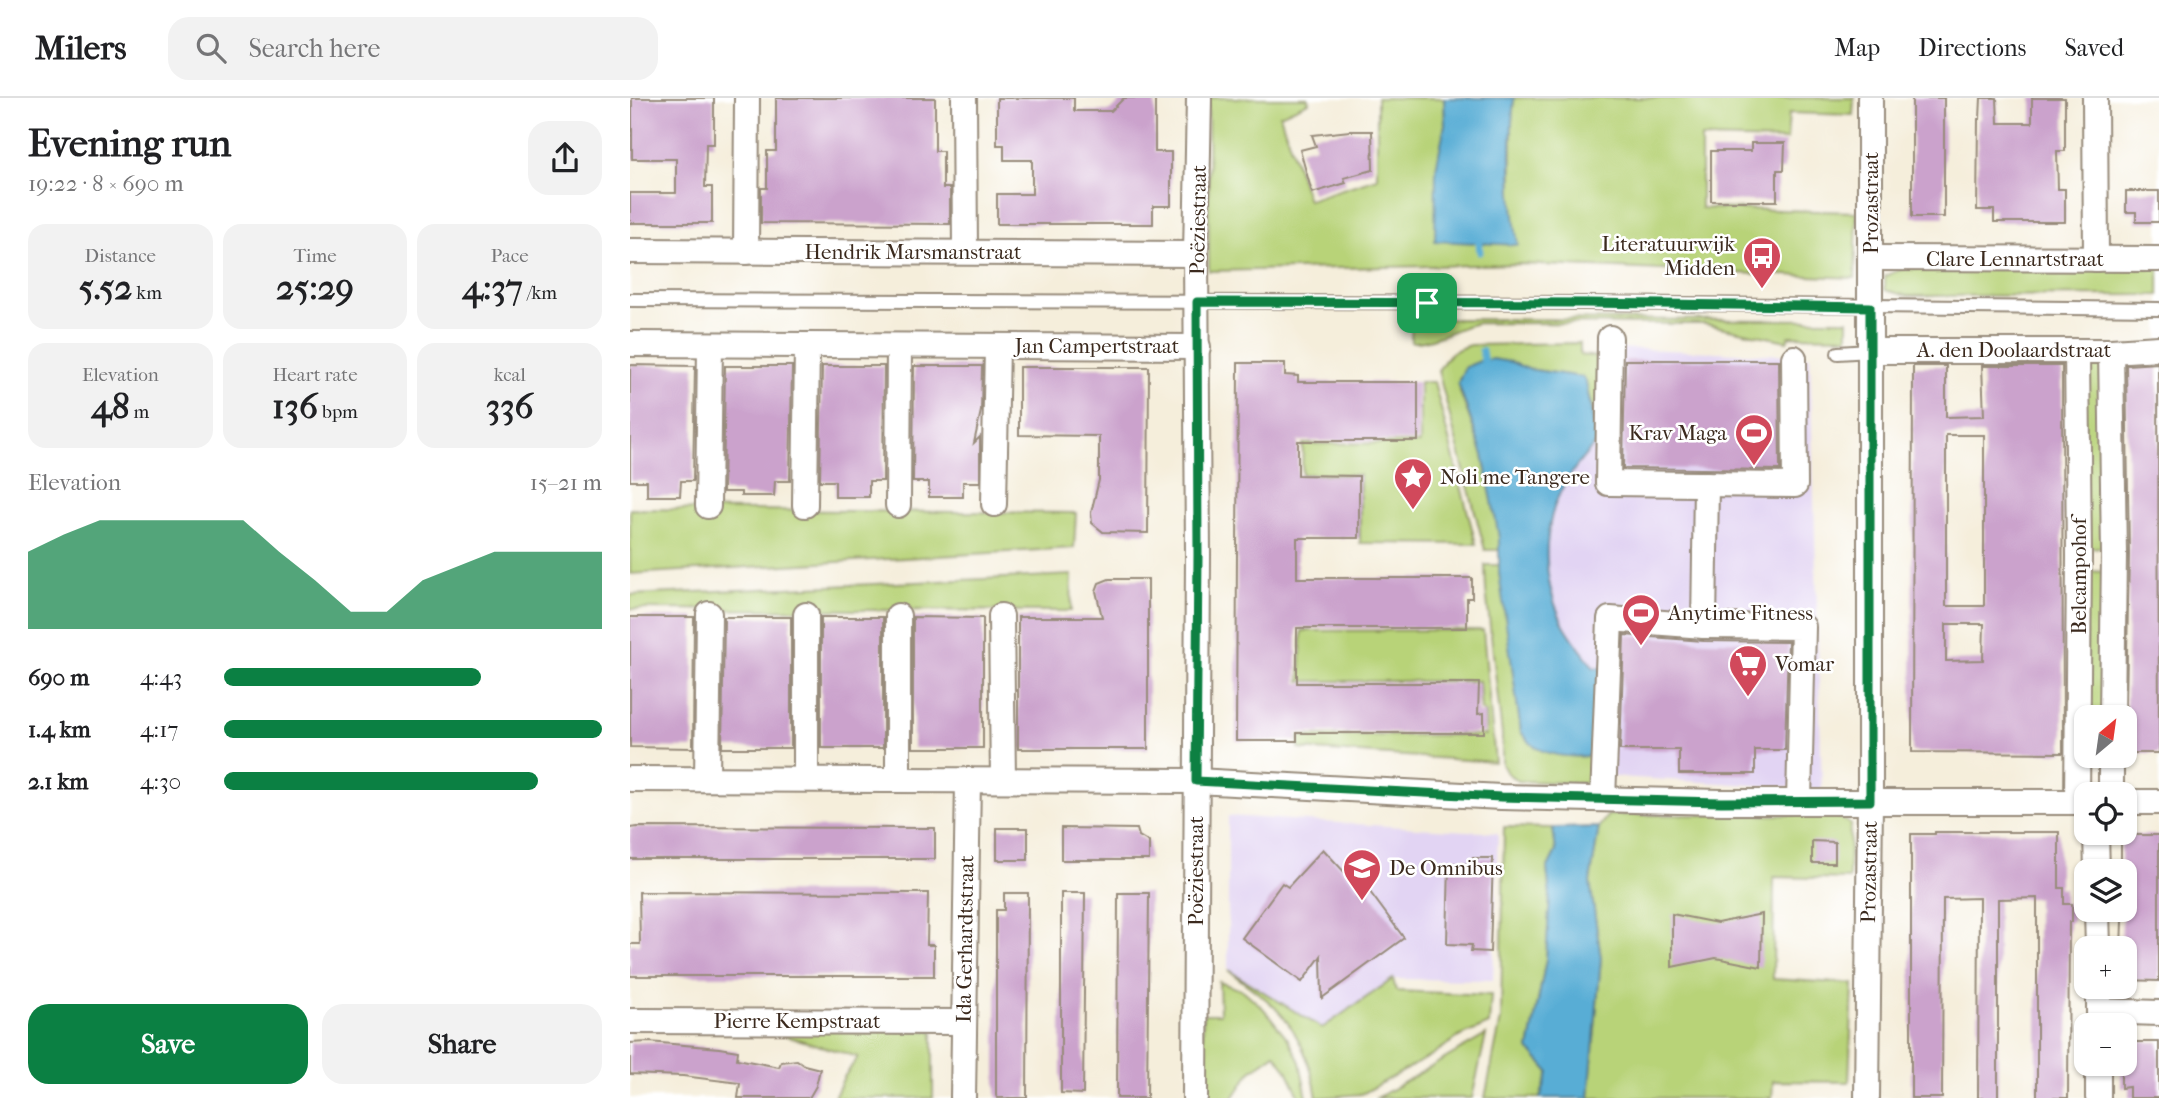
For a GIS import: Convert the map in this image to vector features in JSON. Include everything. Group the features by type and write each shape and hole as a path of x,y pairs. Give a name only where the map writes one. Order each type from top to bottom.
{"street":[{"path":"746,252 747,98"},
{"path":"964,98 965,252"},
{"name":"Poëziestraat","path":"1195,1098 1198,347 1196,254 1199,98"},
{"name":"Prozastraat","path":"1867,1098 1870,801 1870,98"},
{"path":"2095,98 2095,259"},
{"name":"Hendrik Marsmanstraat","path":"630,251 1196,254"},
{"name":"Clare Lennartstraat","path":"1871,258 2159,259"},
{"path":"1610,338 1608,483 1795,485 1794,358"},
{"name":"Jan Campertstraat","path":"630,344 1198,347"},
{"path":"708,506 710,345"},
{"path":"805,505 807,345"},
{"path":"898,505 899,346"},
{"name":"Jan Campertstraat","path":"994,504 997,346"},
{"name":"A. den Doolaardstraat","path":"1870,351 2111,351 2159,348"},
{"name":"Belcampohof","path":"2077,351 2082,782"},
{"name":"Belcampohof","path":"2111,351 2114,554 2112,705"},
{"path":"1704,626 1706,484"},
{"path":"707,779 709,614"},
{"path":"806,615 806,779"},
{"path":"898,616 898,780"},
{"path":"1001,616 1003,780"},
{"path":"1603,799 1611,619 1704,626 1802,627 1799,802"},
{"path":"630,779 1196,781 1501,797 1799,802 2074,802"},
{"name":"Ida Gerhardtstraat","path":"962,1098 968,780"},
{"path":"2137,802 2159,802"},
{"path":"2099,1008 2159,1013"},
{"name":"Pierre Kempstraat","path":"630,1021 963,1021"},
{"path":"2098,1076 2098,1098"}],"lane":[{"path":"630,300 1586,303 2159,309"},
{"path":"1838,353 1870,351"}],"shaded area":[{"path":"1616,348 1810,356 1822,789 1568,774 1519,564 1546,402"},
{"name":"De Omnibus","path":"1228,816 1498,833 1493,980 1393,979 1323,1028 1228,970"}],"green space":[{"path":"1208,98 1308,98 1309,102 1280,115 1308,200 1377,178 1377,98 1444,98 1445,124 1517,245 1512,213 1514,98 1854,98 1853,115 1789,113 1787,140 1701,138 1701,208 1857,212 1855,278 1521,264 1209,271"},
{"path":"1904,268 2159,268 2159,295 1907,296 1885,290 1885,276"},
{"path":"1412,319 1848,320 1848,337 1789,336 1787,341 1705,324 1478,323 1428,340 1411,342"},
{"path":"1580,343 1580,355 1600,357 1597,442 1593,409 1582,377 1528,369 1511,362 1459,378 1460,392 1483,455 1500,537 1499,550 1485,550 1438,371 1450,354 1470,345"},
{"path":"2084,362 2108,362 2109,547 2083,548"},
{"path":"1420,382 1434,382 1476,544 1360,543 1360,475 1302,474 1303,444 1420,443"},
{"path":"630,509 1076,513 1074,548 630,574"},
{"path":"1485,565 1499,565 1521,732 1528,741 1550,753 1576,756 1599,753 1601,784 1518,781 1507,773 1502,764 1502,735"},
{"path":"2085,571 2107,572 2108,705 2086,705"},
{"path":"1072,575 1071,611 630,609 630,595"},
{"path":"1483,630 1495,762 1299,749 1299,736 1486,735 1479,681 1300,681 1302,631"},
{"path":"1608,815 1835,815 1850,824 1849,879 1774,877 1773,979 1853,984 1849,1082 1773,1081 1772,1098 1589,1098 1601,958 1590,882 1599,827"},
{"path":"1504,827 1553,828 1556,851 1547,869 1550,895 1546,959 1529,1049 1549,1072 1540,1098 1485,1098 1501,1019"},
{"path":"1228,970 1322,1028 1393,979 1396,991 1491,995 1489,1024 1459,1037 1362,1094 1317,1098 1307,1058 1287,1021 1268,1001"},
{"path":"1219,982 1244,991 1263,1008 1289,1040 1300,1062 1307,1098 1300,1098 1287,1070 1275,1054 1251,1071 1233,1098 1203,1098 1203,1014 1220,1014"},
{"path":"756,1027 933,1031 933,1098 834,1098 858,1057"},
{"path":"1486,1035 1472,1098 1377,1098"}],"water":[{"path":"1444,98 1514,98 1511,172 1518,245 1435,241 1436,168 1445,124"},
{"path":"1492,359 1511,362 1528,369 1582,377 1586,382 1597,442 1573,471 1555,505 1547,543 1547,563 1554,601 1564,625 1594,668 1601,667 1599,753 1593,755 1568,756 1543,751 1528,741 1521,732 1499,573 1499,537 1483,455 1458,383 1465,367"},
{"path":"1599,827 1590,882 1601,958 1589,1098 1540,1098 1549,1072 1529,1049 1546,959 1550,895 1547,869 1556,851 1553,828"}],"building":[{"path":"632,98 714,98 714,144 706,144 705,187 712,187 712,223 630,223 630,193 676,193 676,159 632,159"},
{"path":"776,98 935,98 935,151 943,151 943,188 950,188 950,224 761,223 761,188 767,188 767,151 776,151"},
{"path":"997,98 1074,98 1074,111 1111,111 1124,98 1155,98 1155,152 1171,152 1171,206 1153,206 1153,224 997,224 997,194 1032,194 1032,160 1004,160 1004,145 997,145"},
{"path":"1912,98 1944,98 1944,217 1912,217"},
{"path":"1981,98 1997,98 1998,123 2032,123 2032,98 2065,98 2065,151 2057,151 2058,189 2065,189 2065,222 1994,222 1994,210 1977,210 1978,119"},
{"path":"1372,131 1373,170 1344,178 1346,183 1312,193 1300,150 1316,146 1312,135"},
{"path":"1751,143 1785,143 1784,170 1777,170 1777,201 1711,201 1711,151 1751,151"},
{"path":"2126,191 2159,191 2159,222 2136,222 2136,212 2126,212"},
{"path":"1625,360 1779,360 1780,470 1623,468"},
{"path":"1238,363 1285,363 1285,375 1298,376 1298,382 1418,382 1418,441 1298,441 1298,475 1359,476 1359,538 1297,538 1297,578 1472,578 1472,598 1467,598 1467,628 1297,628 1297,683 1479,683 1478,714 1484,713 1484,733 1297,733 1297,741 1236,741"},
{"path":"2158,363 2159,753 2137,753 2137,705 2126,705 2129,554 2126,365"},
{"path":"630,365 695,366 693,481 681,481 680,496 647,496 647,481 630,481"},
{"path":"725,366 792,366 790,481 775,481 774,496 741,496 741,492 723,492"},
{"path":"822,366 884,366 883,481 869,481 869,497 835,497 835,481 820,481"},
{"path":"914,366 982,366 981,411 974,443 980,437 980,482 963,482 963,497 929,497 929,482 913,482"},
{"path":"1913,366 1946,366 1946,417 1984,416 1982,366 2062,366 2063,753 1912,752","holes":["1946,435 1984,435 1984,606 1946,606","1946,624 1984,624 1983,660 1946,661"]},
{"path":"1019,367 1149,367 1148,533 1103,532 1092,523 1091,513 1099,480 1099,436 1019,435"},
{"path":"1109,579 1148,579 1148,749 1018,749 1018,617 1102,617 1096,591 1099,583"},
{"path":"630,617 694,617 693,748 630,747"},
{"path":"724,617 791,617 791,748 722,748"},
{"path":"821,617 883,617 883,748 821,748"},
{"path":"913,617 983,618 983,748 913,748"},
{"path":"1624,635 1704,641 1788,642 1785,750 1755,750 1755,774 1679,774 1679,750 1620,750"},
{"path":"630,828 935,828 935,859 630,859"},
{"path":"997,828 1028,828 1028,860 997,860"},
{"path":"1061,828 1137,829 1139,836 1149,842 1149,860 1061,860"},
{"path":"2059,832 2059,888 2064,888 2064,904 2072,904 2072,922 2069,922 2068,1098 2037,1098 2037,898 1998,899 1998,1098 1978,1098 1979,898 1943,899 1942,1098 1911,1098 1911,834"},
{"path":"2137,835 2159,835 2159,981 2137,980 2137,936 2121,936 2122,922 2137,922 2137,859 2121,859 2121,845 2137,845"},
{"path":"1812,841 1835,842 1835,863 1812,863"},
{"path":"1323,849 1359,888 1364,884 1404,938 1322,998 1321,956 1302,982 1242,938 1282,883 1288,887"},
{"path":"1472,858 1493,858 1490,952 1471,951 1472,945 1447,944 1449,863 1472,864"},
{"path":"639,892 928,893 927,945 934,945 934,976 630,976 630,944 640,944"},
{"path":"1004,893 1028,893 1027,1098 997,1098 996,1095 996,910 1004,910"},
{"path":"1061,893 1085,893 1083,1094 1061,1093"},
{"path":"1118,893 1149,893 1147,1098 1117,1098"},
{"path":"1672,914 1717,923 1762,914 1761,967 1716,958 1672,967"},
{"path":"649,1042 738,1051 737,1059 779,1067 781,1062 797,1060 804,1065 820,1069 816,1086 809,1098 738,1098 740,1083 683,1076 630,1074 630,1043"},
{"path":"2137,1042 2159,1042 2159,1098 2129,1098 2129,1087 2121,1088 2121,1076 2137,1076"}],"waterway":[{"path":"1478,235 1480,252"},
{"path":"1482,351 1485,369"}],"place":[{"name":"Literatuurwijk Midden","path":"1762,290"},
{"name":"Krav Maga","path":"1754,467"},
{"name":"Noli me Tangere","path":"1413,511"},
{"name":"Anytime Fitness","path":"1641,647"},
{"name":"Vomar","path":"1748,698"},
{"name":"De Omnibus","path":"1362,902"}],"route":[{"path":"1197,302 1427,303 1870,307 1870,801 1721,802 1501,797 1196,781 1197,302"}]}
